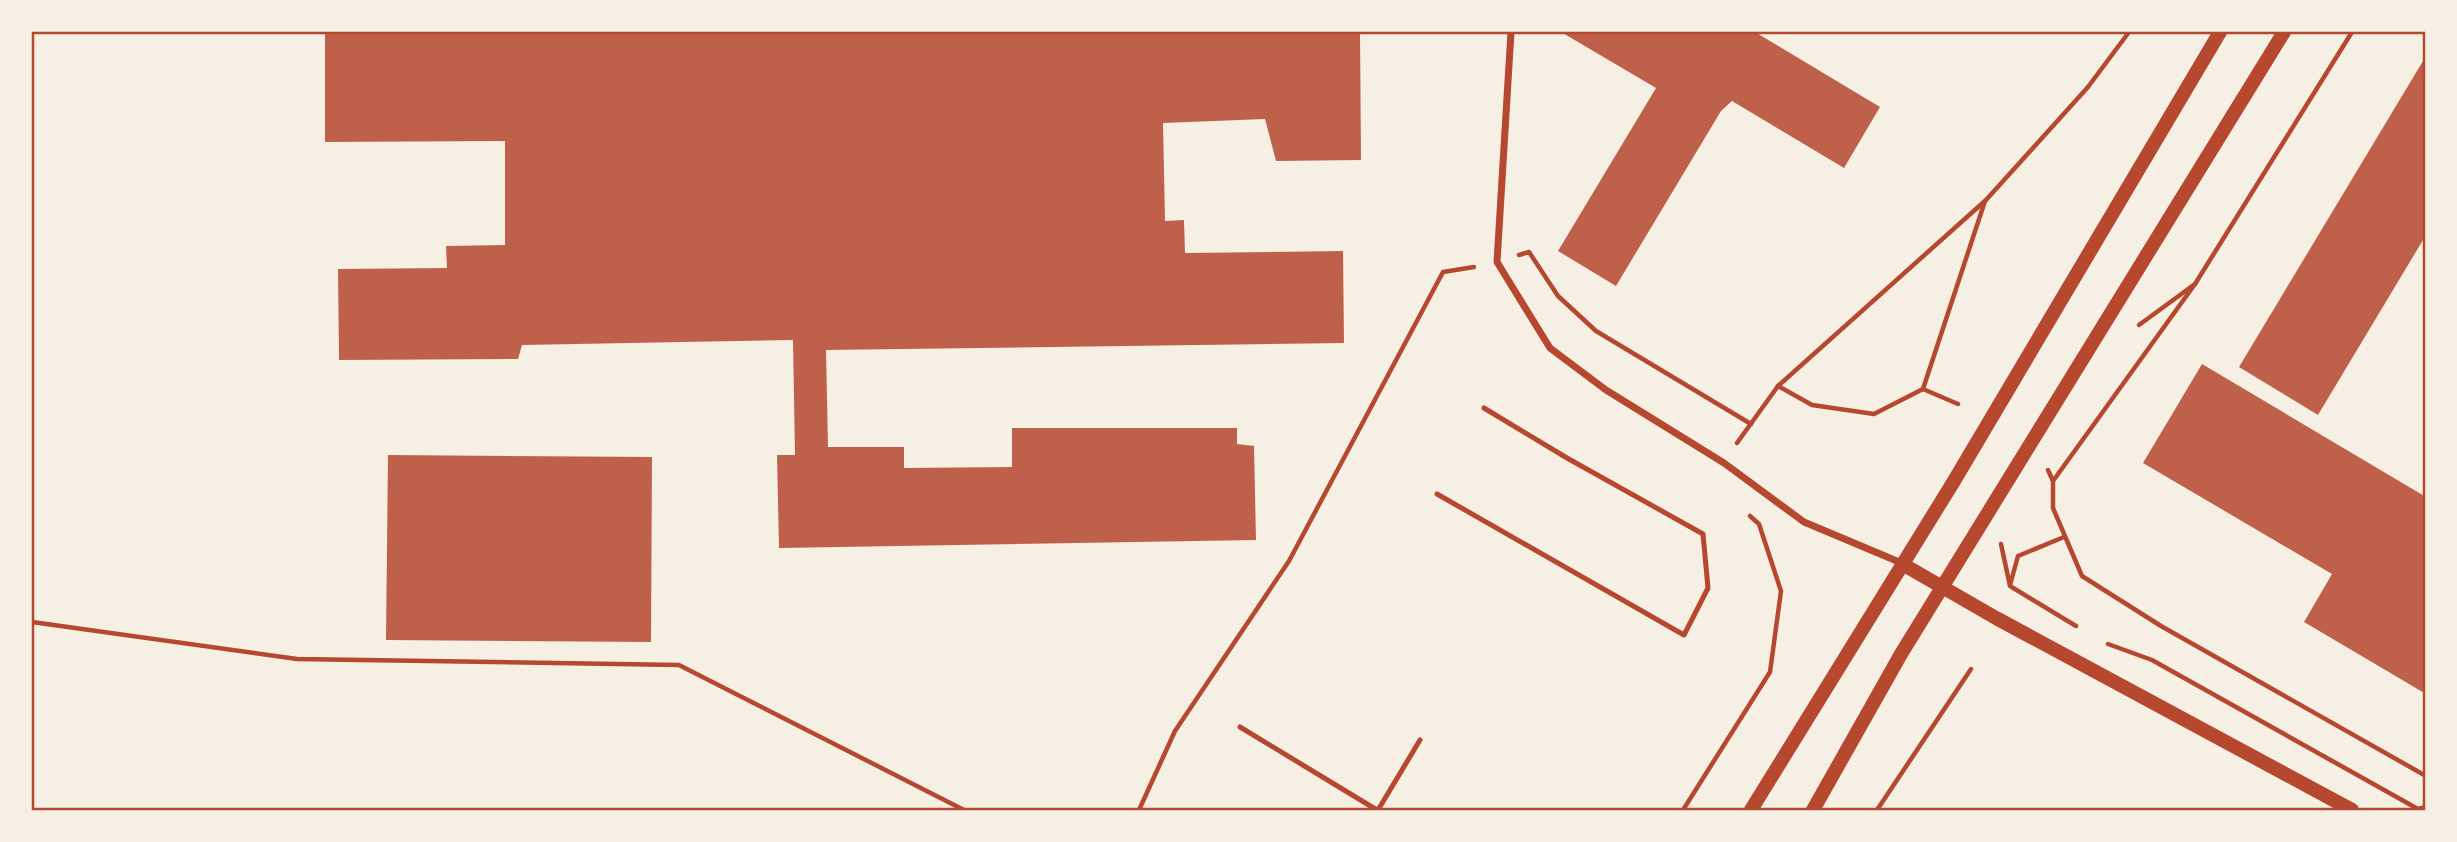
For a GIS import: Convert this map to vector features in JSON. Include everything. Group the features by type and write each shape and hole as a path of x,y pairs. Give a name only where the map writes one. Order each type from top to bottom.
{"main road":[{"path":"1751,810 1904,565 2220,32"},
{"path":"1813,810 1901,654 2284,32"},
{"path":"1904,565 1996,618 2352,810"}],"street":[{"path":"1511,32 1497,262 1550,348 1606,390 1724,463 1804,522 1904,565"}],"lane":[{"path":"1437,494 1684,635 1708,588 1703,534 1484,408"},
{"path":"1240,727 1378,810 1420,740"}],"path":[{"path":"1139,810 1175,732 1289,561 1443,272 1497,262 1529,252 1558,296 1596,331 1751,424 1778,386 1986,200 2088,87 2129,32"},
{"path":"2053,481 2195,284 2352,32"},
{"path":"1778,386 1812,405 1874,414 1923,389 1986,200"},
{"path":"1923,389 1958,404"},
{"path":"2048,468 2053,481 2053,508 2082,576 2161,626 2426,776"},
{"path":"1683,810 1770,672 1781,591 1759,524 1749,515"},
{"path":"2064,537 2018,556 2010,586 2077,627"},
{"path":"32,622 297,659 679,665 964,810"},
{"path":"2099,640 2152,660 2418,809 2426,807"},
{"path":"1877,810 1971,669"}],"building":[{"path":"325,32 1360,32 1361,160 1276,161 1265,119 1163,123 1165,221 1184,220 1185,253 1343,251 1344,343 826,350 828,447 904,447 904,468 1012,467 1012,428 1237,428 1237,444 1254,446 1256,540 779,548 777,455 795,455 793,340 522,345 518,359 339,360 338,269 447,268 446,246 505,245 505,141 325,142"},
{"path":"1561,32 1755,32 1880,107 1844,168 1732,101 1721,111 1616,286 1558,251 1656,88"},
{"path":"2426,56 2426,235 2318,415 2239,367"},
{"path":"2202,364 2426,497 2426,694 2304,622 2332,574 2143,463"},
{"path":"388,455 652,457 651,642 386,640"}]}
